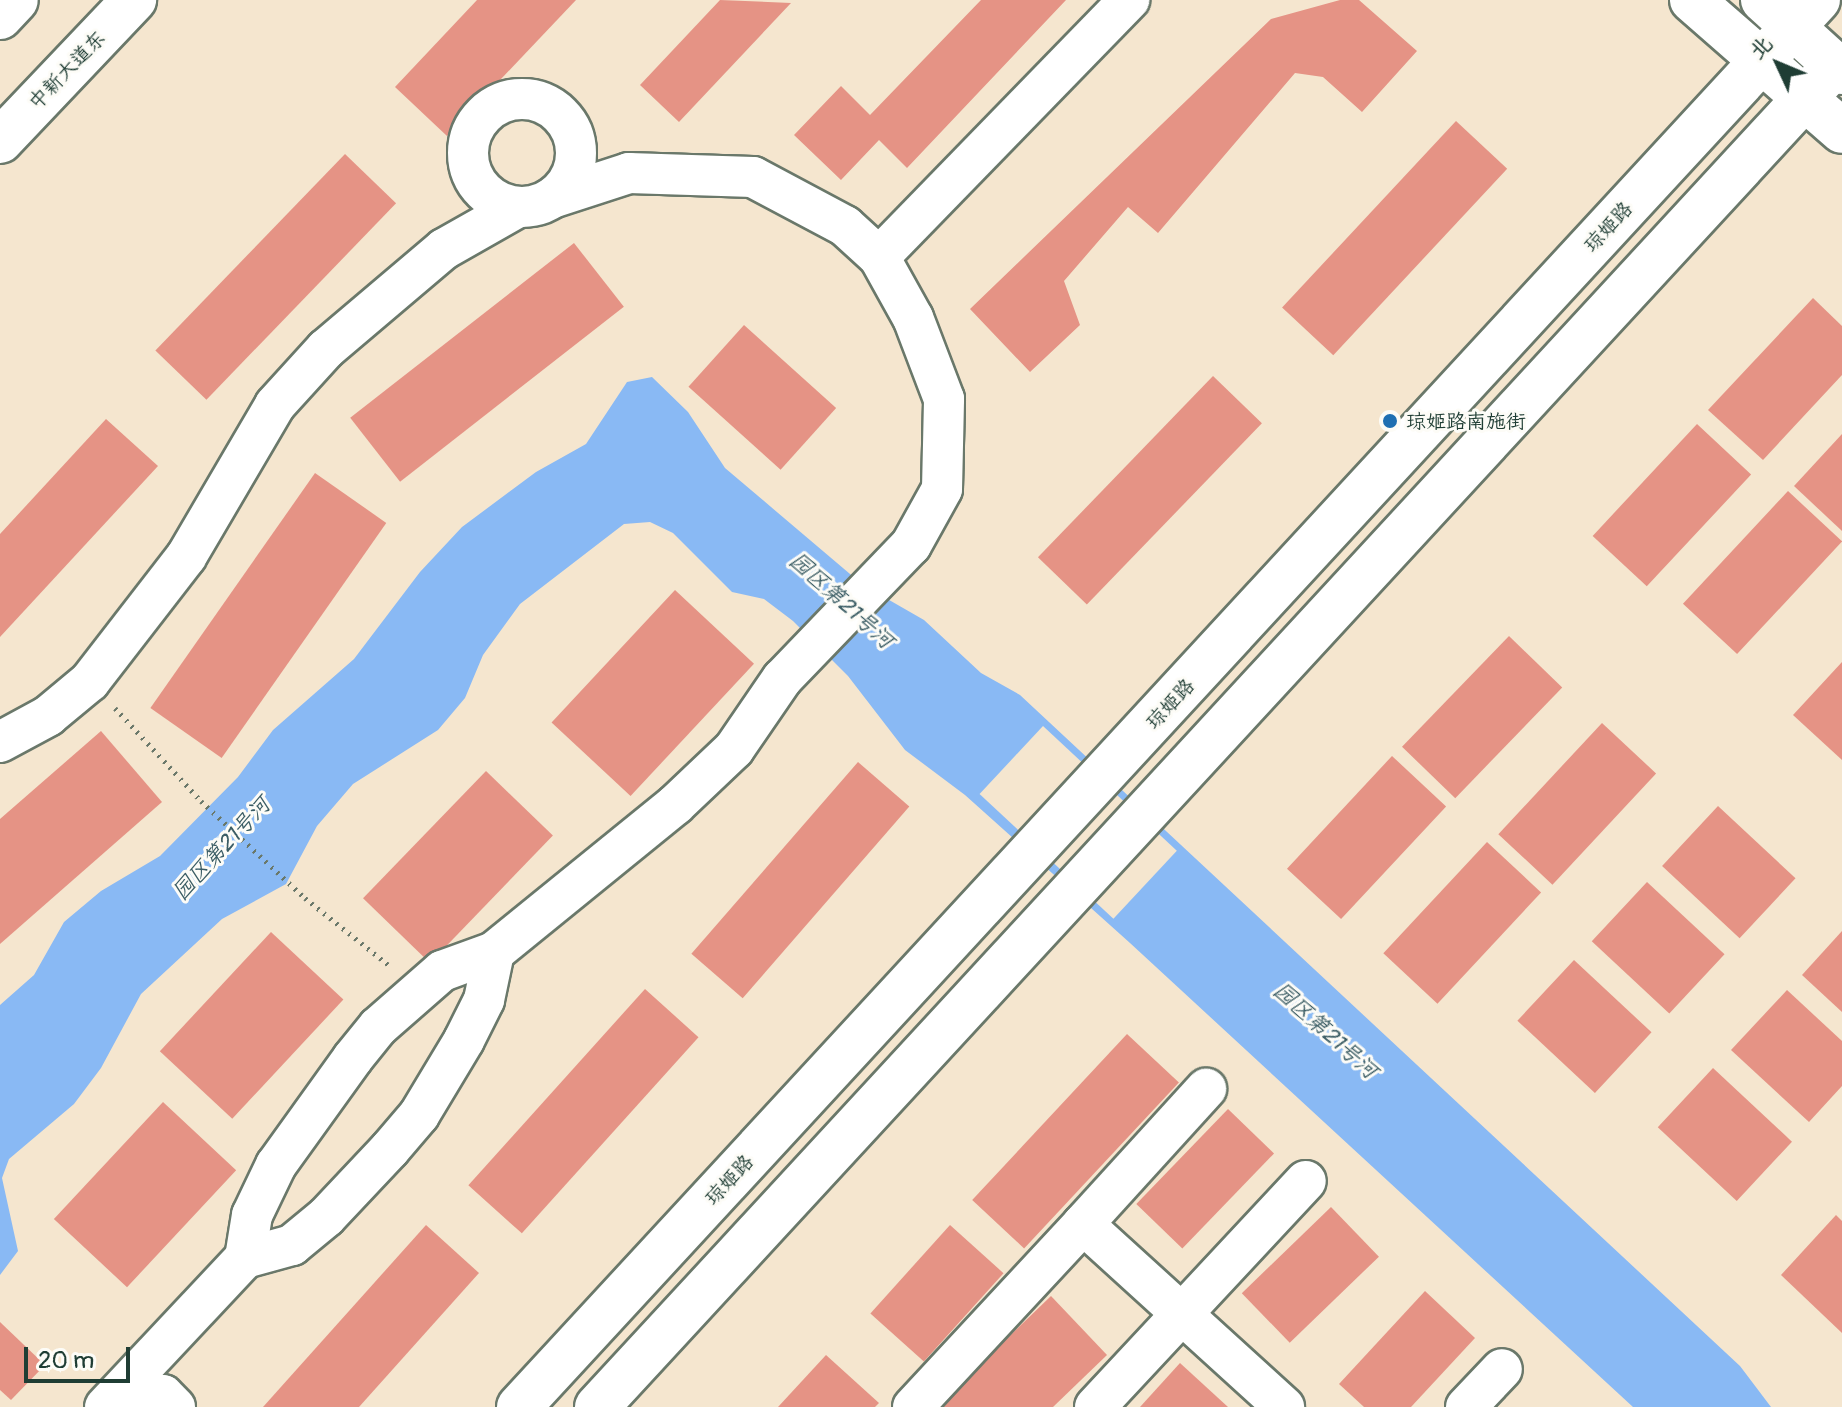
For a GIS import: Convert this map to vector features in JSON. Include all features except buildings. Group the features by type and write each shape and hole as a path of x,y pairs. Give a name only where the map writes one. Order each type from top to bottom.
{"main road":[{"path":"0,17 16,0"},
{"name":"中新大道东","path":"0,141 134,0"},
{"path":"1692,0 1842,131"},
{"path":"597,1407 1176,777 1840,65 1792,9"},
{"name":"琼姬路","path":"519,1407 1763,59 1792,9"}],"street":[{"path":"879,257 1129,0"},
{"path":"0,742 48,716 90,681 186,557 275,405 300,375 387,292 444,249 535,202 629,173 753,177 845,226 879,257 934,368 947,431 942,489 901,559 782,679 734,749 675,805 494,952 442,971 378,1027 298,1128 252,1215 245,1258 117,1401"},
{"path":"245,1258 292,1245 326,1217 419,1115 484,1000 494,952"},
{"path":"913,1407 1206,1089"},
{"path":"1095,1407 1306,1181"},
{"path":"1083,1224 1284,1407"},
{"path":"1466,1407 1502,1369"},
{"path":"117,1401 163,1395 175,1407"}],"path":[{"path":"90,681 201,801 305,898 421,992"}],"water":[{"name":"园区第21号河","path":"652,377 688,412 725,468 863,585 924,620 981,673 1020,695 1740,1366 1771,1407 1633,1407 1130,943 965,795 905,750 848,676 793,621 764,599 732,592 673,533 650,522 624,524 520,604 483,655 465,698 438,730 353,784 317,826 286,884 222,919 141,994 101,1068 74,1104 9,1159 2,1178 18,1251 0,1275 0,1005 34,975 64,922 101,891 160,856 238,777 273,730 354,659 420,572 462,527 536,472 586,444 627,382"}],"pier":[{"path":"1043,726 1177,851 1113,919 980,794"}],"place":[{"name":"琼姬路南施街","path":"1390,421"}]}
